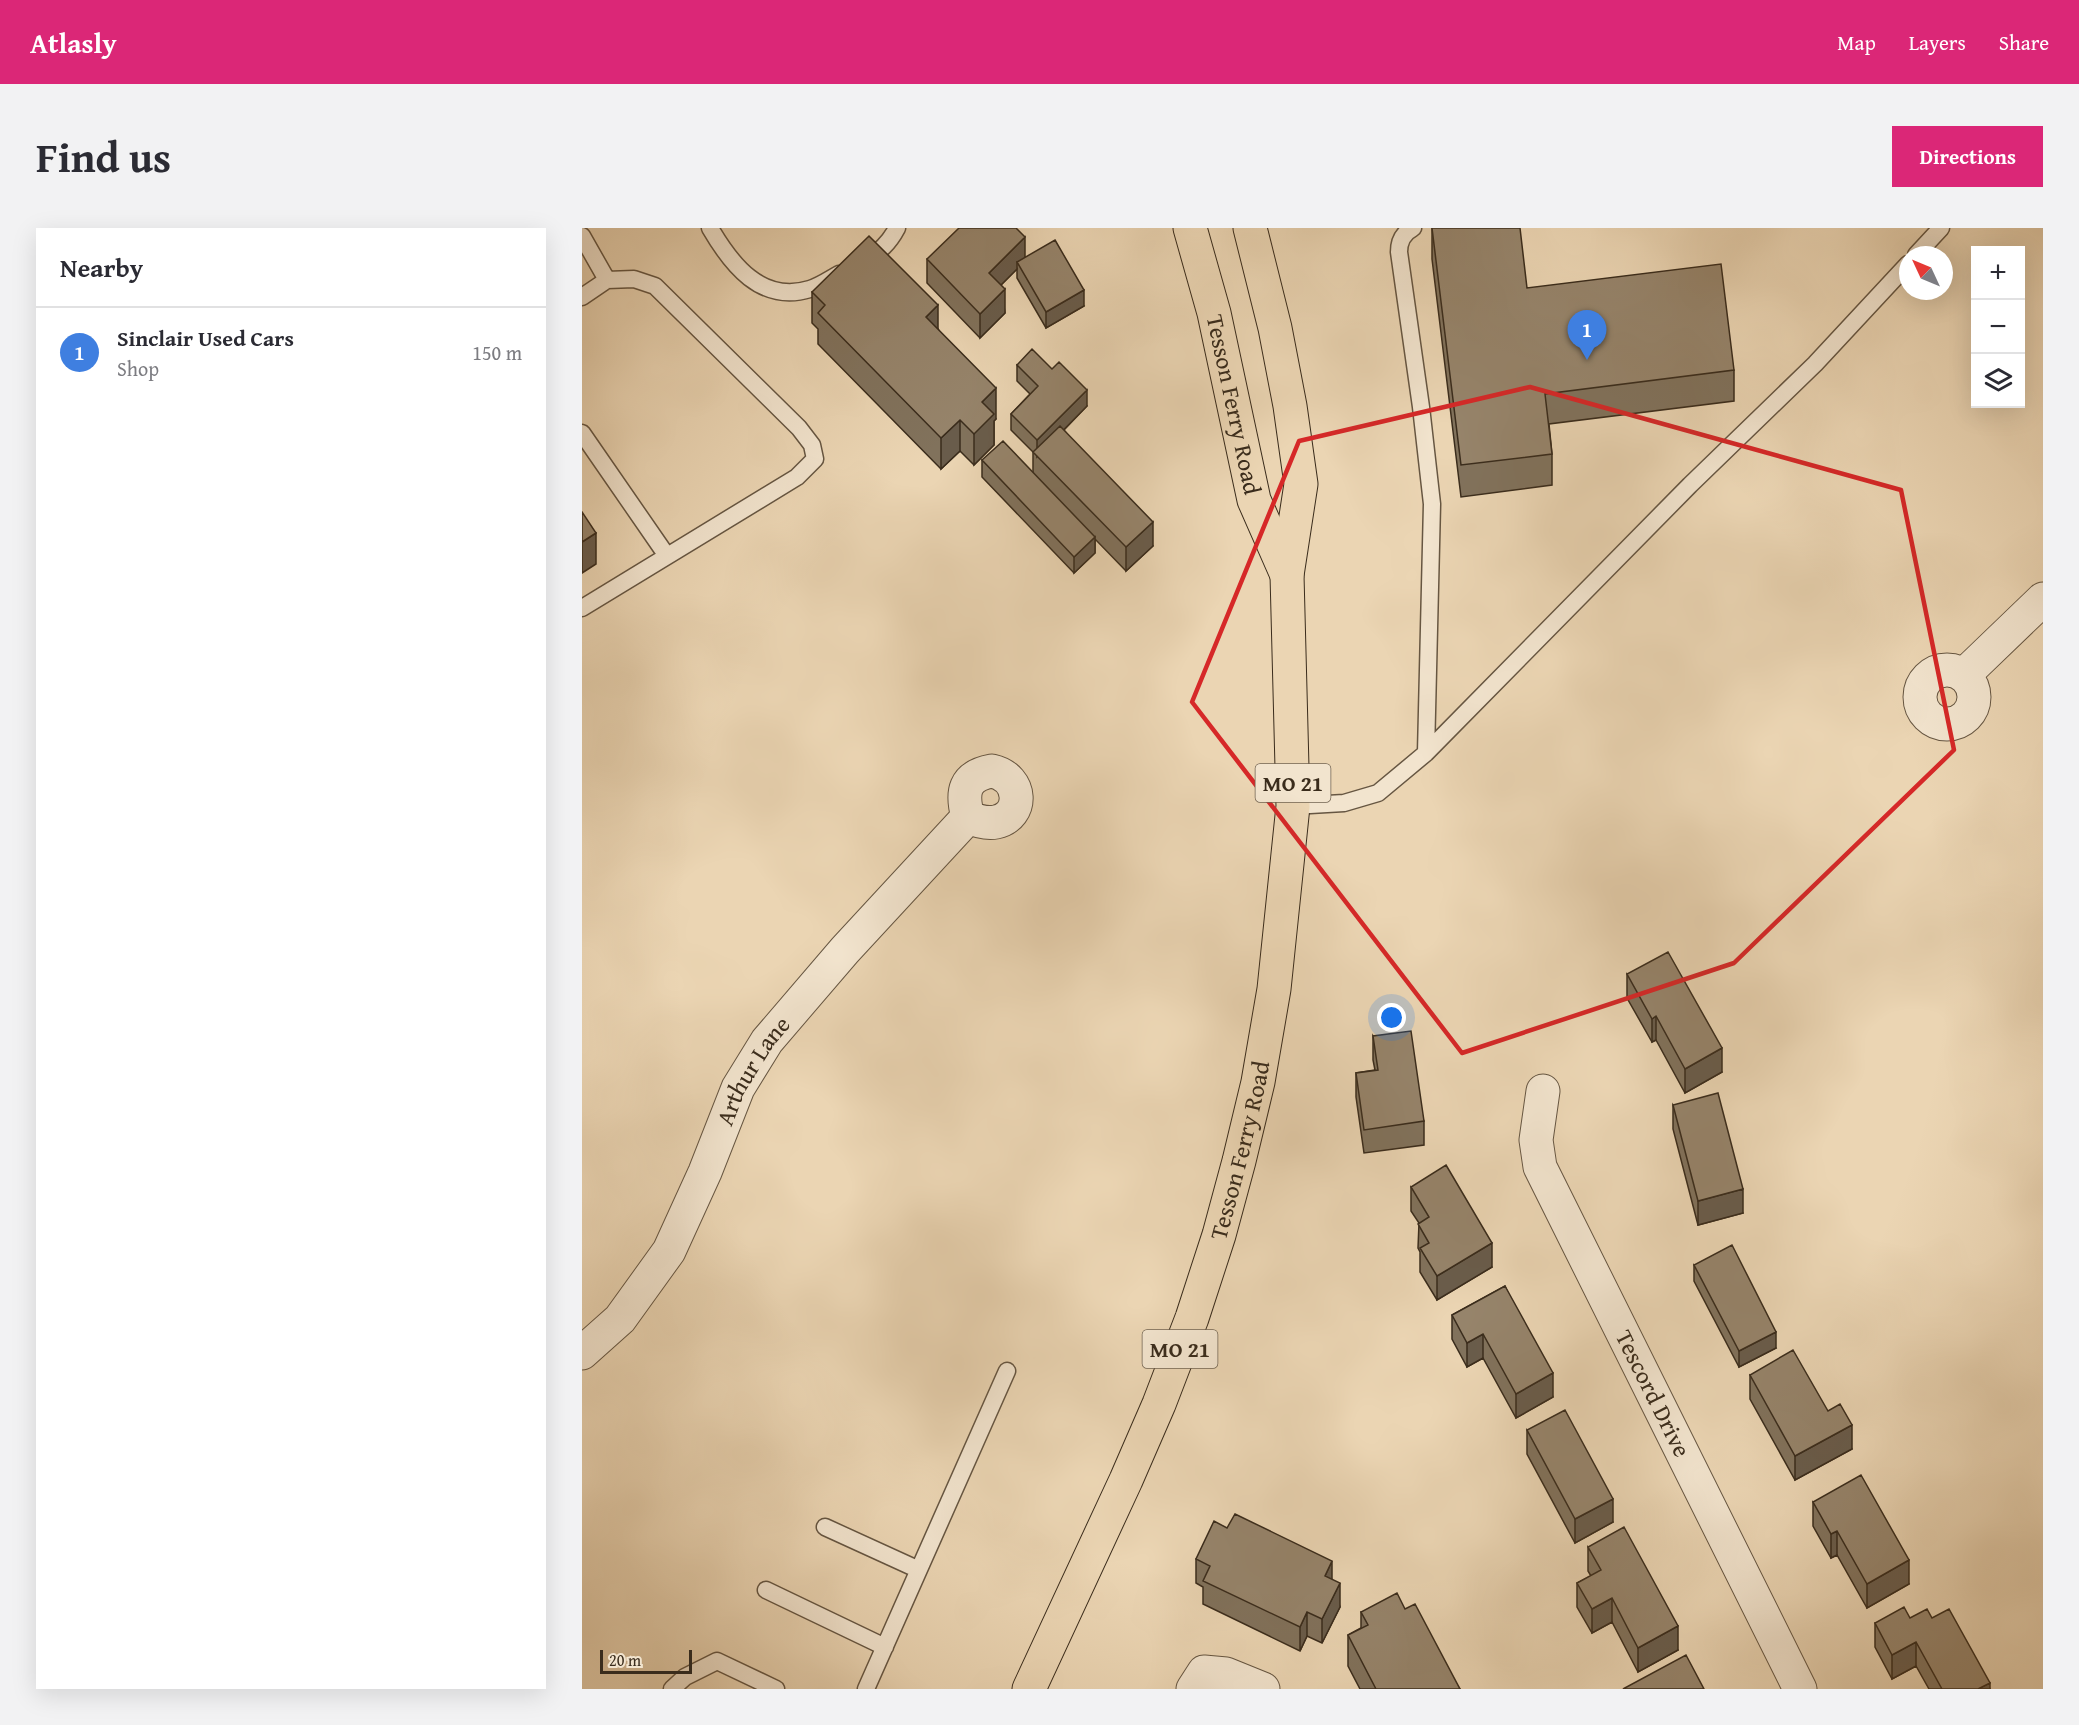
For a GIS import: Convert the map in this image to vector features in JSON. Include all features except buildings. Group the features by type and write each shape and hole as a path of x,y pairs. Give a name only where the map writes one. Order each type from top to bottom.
{"main road":[{"name":"Tesson Ferry Road","path":"1190,228 1214,313 1254,500 1287,575"},
{"name":"Tesson Ferry Road","path":"1029,1689 1159,1404 1192,1317 1219,1235 1258,1082 1274,989 1293,806 1287,575 1300,484 1290,406 1275,328 1250,228"}],"street":[{"path":"1964,675 2043,599"},
{"name":"Arthur Lane","path":"582,1353 620,1319 669,1251 705,1172 738,1088 767,1041 845,950 968,817"},
{"name":"Tescord Drive","path":"1543,1091 1536,1140 1540,1167 1800,1689"},
{"path":"1193,1689 1204,1672 1226,1674 1263,1689"}],"lane":[{"path":"710,228 740,272 757,284 777,291 793,291 810,289 878,252 891,240 897,228"},
{"path":"1413,228 1403,236 1399,252 1432,504 1426,753"},
{"path":"1924,246 1941,228"},
{"path":"582,236 607,280"},
{"path":"1293,806 1344,803 1378,793 1426,753 1690,484 1815,364 1899,274"},
{"path":"582,297 607,280 634,279 655,286 799,428 812,445 816,459 797,477 582,608"},
{"path":"582,434 667,556"},
{"path":"866,1689 917,1569 1007,1371"},
{"path":"825,1527 917,1569"},
{"path":"766,1590 885,1647"},
{"path":"672,1689 685,1677 717,1661 776,1689"}],"highlighted area":[{"path":"1530,387 1901,490 1954,750 1734,963 1462,1053 1192,702 1299,441"}],"place":[{"name":"Sinclair Used Cars","path":"1587,360"}]}
